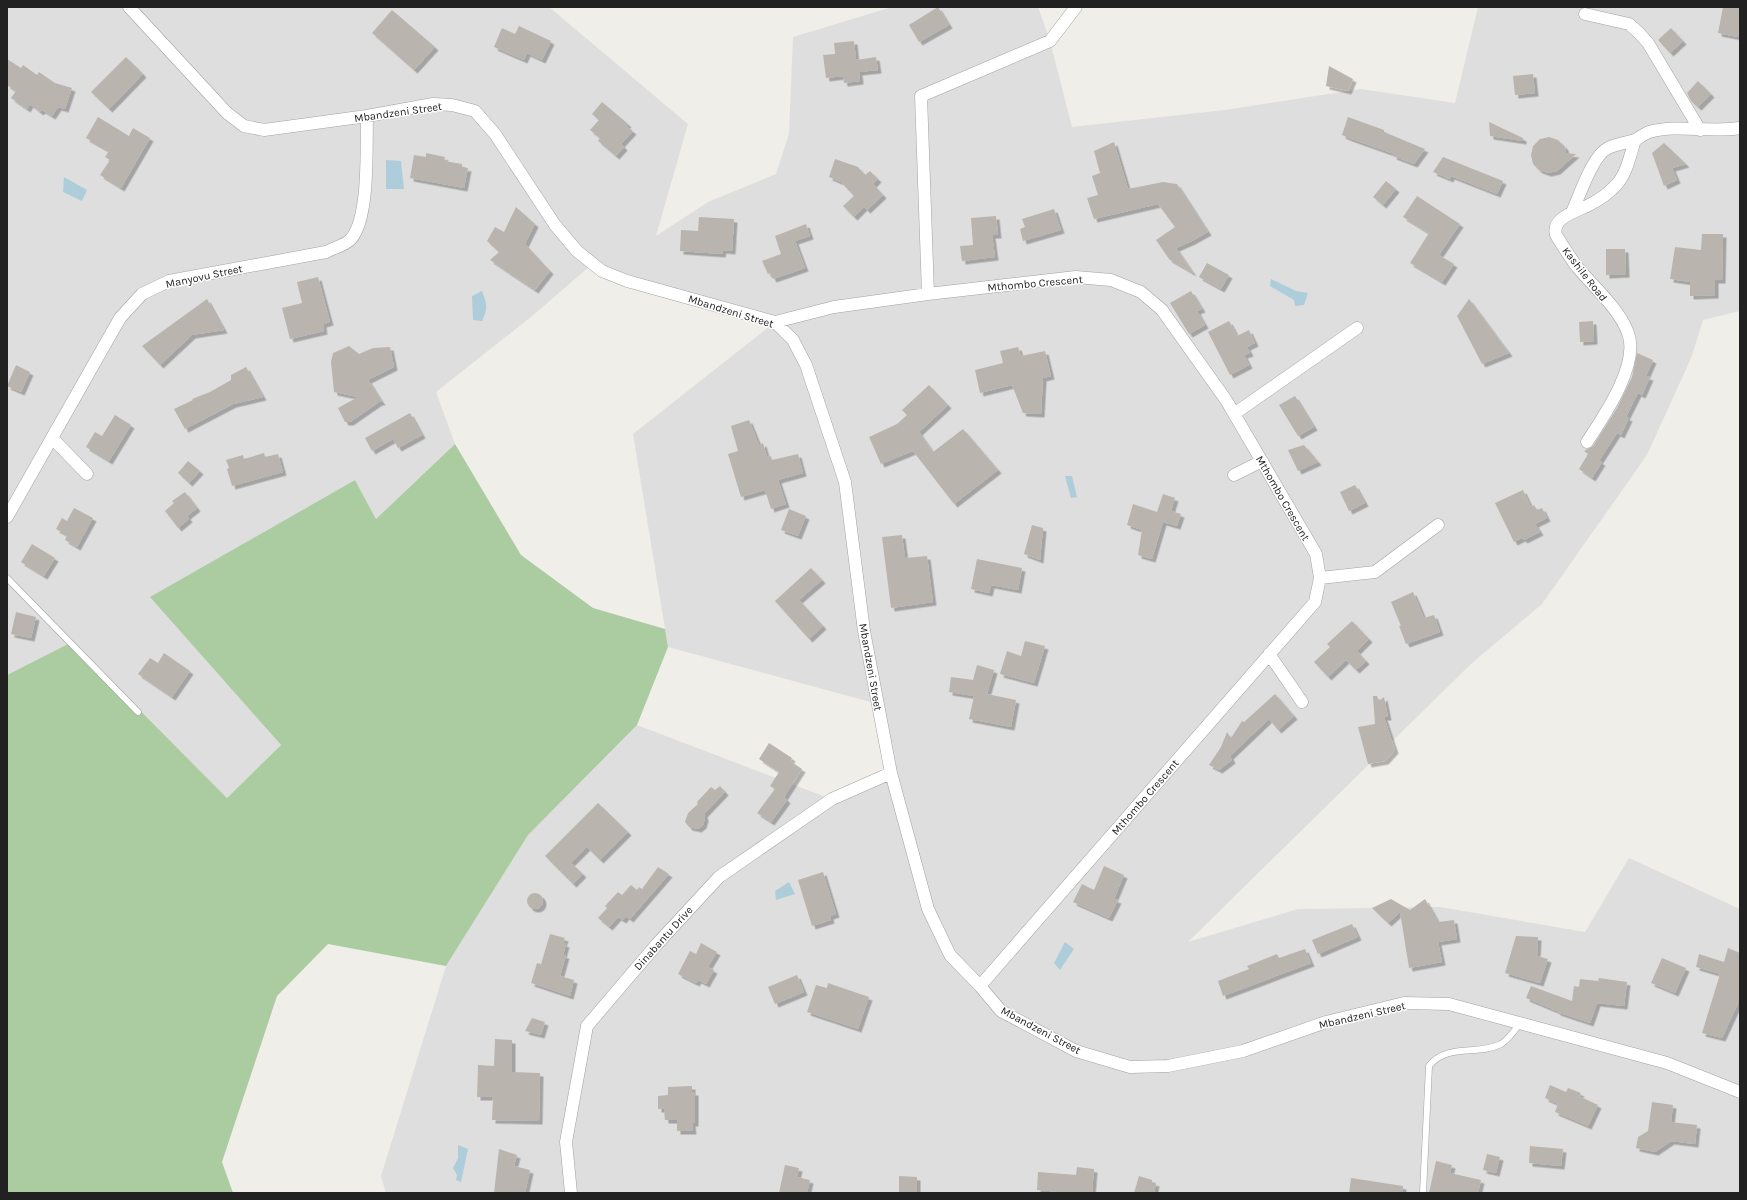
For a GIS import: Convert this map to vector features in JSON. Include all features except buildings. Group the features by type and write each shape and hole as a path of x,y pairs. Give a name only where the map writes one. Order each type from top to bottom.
{"street":[{"path":"928,294 921,96 1050,41 1076,7"},
{"name":"Mbandzeni Street","path":"135,10 227,113 244,126 264,130 367,116 433,104 452,105 475,111 495,134 555,225 577,251 602,271 627,281 775,322 793,340 806,365 845,482 864,631 891,773 928,909 950,955 980,986 1001,1011 1076,1051 1130,1067 1168,1066 1244,1052 1326,1022 1404,1003 1449,1004 1667,1063 1740,1092"},
{"path":"1585,14 1629,24 1639,33 1648,43 1700,130"},
{"name":"Manyovu Street","path":"7,517 120,318 142,294 169,281 326,252 350,240 358,226 364,201 367,116"},
{"path":"1572,212 1595,161 1601,152 1609,147 1635,140 1647,133 1673,128 1700,130 1740,128"},
{"name":"Kashile Road","path":"1587,442 1604,416 1619,387 1627,367 1631,350 1629,334 1622,320 1576,266 1556,235 1555,231 1557,224 1572,212 1589,205 1607,194 1617,185 1625,172 1635,140"},
{"name":"Mthombo Crescent","path":"775,322 834,307 928,294 1076,277 1111,280 1140,292 1162,310 1234,414 1316,554 1320,578 1315,602 980,986"},
{"path":"1234,414 1357,328"},
{"path":"52,438 87,474"},
{"path":"1234,475 1262,461"},
{"path":"1320,578 1374,572 1438,525"},
{"path":"1269,654 1302,702"},
{"name":"Dinabantu Drive","path":"571,1193 566,1142 587,1026 657,944 719,877 832,799 891,773"}],"lane":[{"path":"7,578 138,712"},
{"path":"1423,1193 1430,1066 1435,1059 1442,1055 1461,1051 1484,1049 1502,1044 1520,1023"}],"shaded area":[{"path":"7,7 549,7 688,124 656,236 708,202 776,174 789,134 793,37 892,7 1038,7 1050,41 1072,127 1225,110 1361,89 1455,103 1478,7 1740,7 1740,311 1703,320 1692,356 1647,455 1542,604 1472,663 1188,942 1298,909 1440,907 1585,932 1629,858 1740,909 1740,1193 386,1193 381,1176 446,966 531,830 637,725 831,799 891,773 878,704 668,647 633,434 775,322 607,267 597,260 531,317 436,392 455,444 376,519 355,480 151,597 281,745 227,798 72,642 7,675"}],"green space":[{"path":"455,444 521,555 593,608 665,629 668,647 637,725 528,835 446,966 328,944 277,996 222,1162 233,1193 7,1193 7,675 72,642 227,798 281,745 150,597 355,480 376,519"}],"water":[{"path":"386,160 401,161 404,189 386,189"},
{"path":"64,177 87,190 82,201 63,192"},
{"path":"1271,279 1296,291 1308,293 1304,305 1295,306 1294,300 1270,286"},
{"path":"482,291 486,303 485,313 482,321 473,320 472,296"},
{"path":"1065,476 1072,476 1077,497 1071,498"},
{"path":"789,882 795,894 776,900 775,891"},
{"path":"1065,942 1074,949 1060,970 1054,963"},
{"path":"458,1145 468,1149 461,1182 456,1180 457,1175 453,1168 458,1158"}]}
